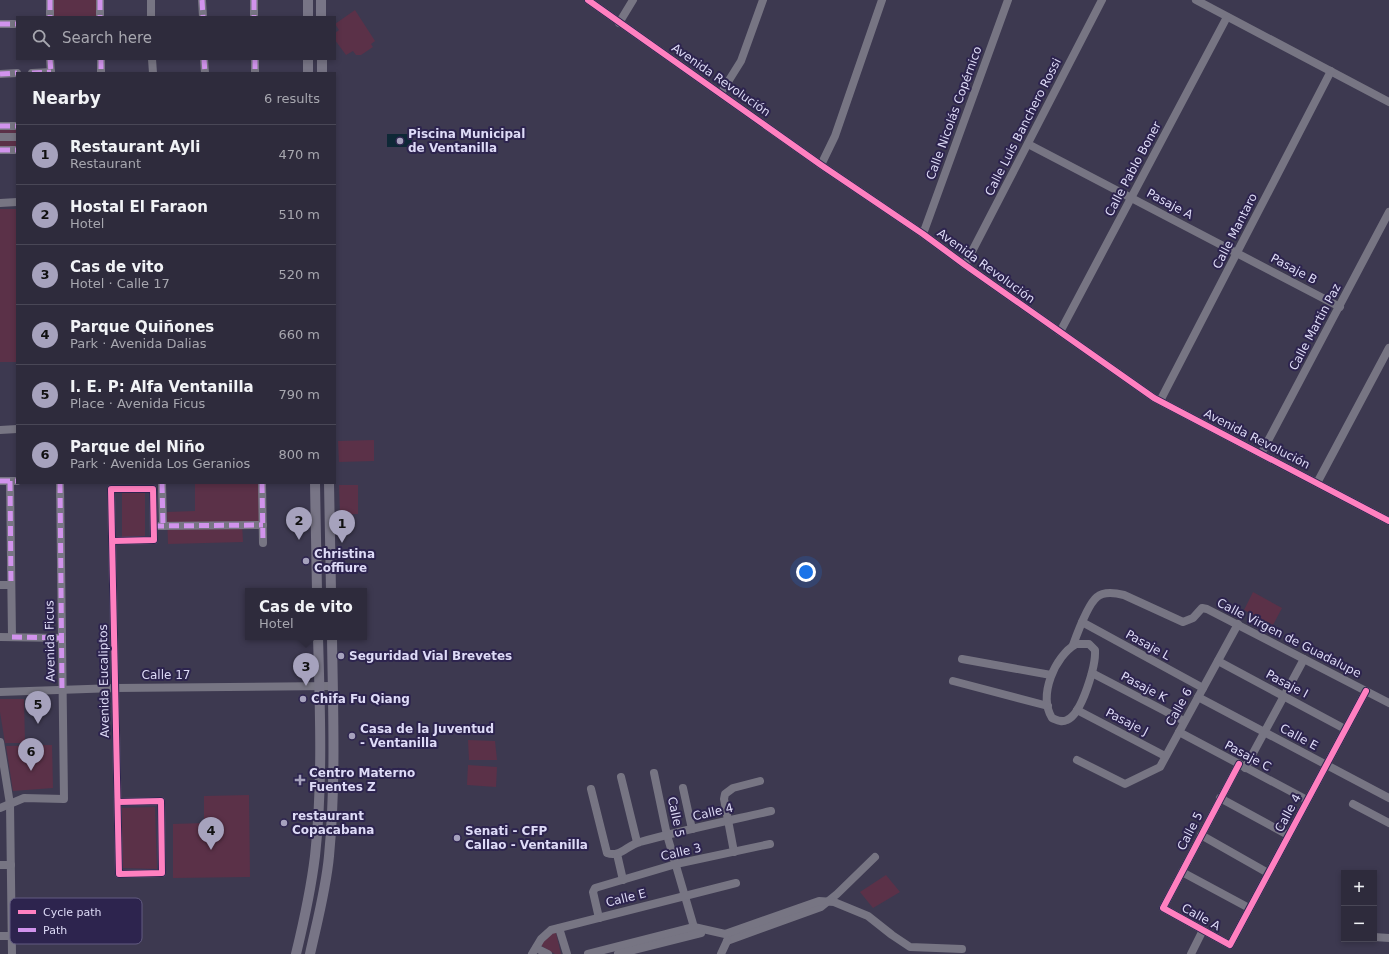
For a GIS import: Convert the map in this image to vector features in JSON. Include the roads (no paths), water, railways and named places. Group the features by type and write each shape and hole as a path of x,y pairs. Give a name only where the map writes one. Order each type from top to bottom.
{"main road":[{"path":"308,0 308,16"},
{"path":"321,0 321,16"},
{"path":"308,60 308,72"},
{"path":"322,60 322,72"},
{"path":"315,484 317,588"},
{"path":"329,484 331,588"},
{"path":"296,954 312,880 318,828 318,640"},
{"path":"310,954 324,891 329,856 333,787 332,640"}],"street":[{"path":"50,0 50,16"},
{"path":"100,0 100,16"},
{"path":"151,0 152,16"},
{"path":"202,0 203,16"},
{"path":"254,0 254,16"},
{"name":"Avenida Revolución","path":"588,0 619,23 722,93 821,165 923,234 1160,401 1389,521"},
{"path":"619,23 633,0"},
{"path":"722,93 741,61 763,0"},
{"path":"821,165 835,136 882,0"},
{"name":"Calle Nicolás Copérnico","path":"923,234 1008,0"},
{"name":"Calle Luis Banchero Rossi","path":"965,265 1102,0"},
{"path":"1196,0 1389,102"},
{"name":"Calle Pablo Boner","path":"1060,332 1227,17"},
{"path":"0,24 16,24"},
{"path":"50,60 50,72"},
{"path":"101,60 101,72"},
{"path":"152,60 153,72"},
{"path":"204,60 205,72"},
{"path":"255,60 255,72"},
{"name":"Calle Mantaro","path":"1160,401 1331,72"},
{"path":"0,74 16,73"},
{"path":"0,126 16,126"},
{"path":"0,138 16,137"},
{"name":"Pasaje A","path":"1028,144 1237,252"},
{"path":"0,150 16,150"},
{"path":"0,203 16,202"},
{"name":"Calle Martin Paz","path":"1261,454 1389,212"},
{"name":"Pasaje B","path":"1237,252 1340,307"},
{"path":"1317,483 1389,348"},
{"path":"0,430 16,429"},
{"path":"0,481 14,481 11,585 12,637"},
{"name":"Avenida Ficus","path":"10,804 24,798 64,799 60,484"},
{"path":"162,484 163,526"},
{"path":"262,484 263,543"},
{"name":"Avenida Eucaliptos","path":"118,802 161,801 162,873 120,874 118,802 112,489 153,489 154,526"},
{"path":"113,541 154,540 154,526 263,525"},
{"path":"0,585 11,585"},
{"name":"Calle Virgen de Guadalupe","path":"1073,646 1082,622 1096,597 1105,594 1117,593 1182,621 1194,618 1202,608 1238,624 1389,703"},
{"name":"Pasaje L","path":"1082,622 1203,688"},
{"name":"Calle 6","path":"1077,760 1125,784 1159,768 1238,624"},
{"path":"0,637 62,638"},
{"path":"1076,644 1089,644 1095,650 1095,661 1092,673 1077,710 1071,718 1065,721 1058,721 1052,718 1048,706 1051,675 1058,660 1068,648 1073,646 1076,644"},
{"path":"962,659 1051,675"},
{"name":"Calle 5","path":"1163,908 1220,798 1265,732 1304,659"},
{"name":"Pasaje I","path":"1218,660 1345,729"},
{"name":"Pasaje K","path":"1092,673 1184,722"},
{"path":"953,681 1048,706"},
{"name":"Calle 17","path":"0,692 116,688 332,686"},
{"name":"Calle 4","path":"1230,945 1366,691"},
{"name":"Calle E","path":"1198,697 1389,798"},
{"name":"Pasaje J","path":"1077,710 1166,756"},
{"name":"Pasaje C","path":"1178,732 1307,800"},
{"path":"0,742 10,804 11,898"},
{"name":"Calle 5","path":"654,773 667,835 686,895 695,931"},
{"path":"621,777 637,842"},
{"path":"734,852 724,799 725,794 733,788 760,781"},
{"path":"684,788 692,830"},
{"path":"591,789 607,853 617,854 623,880"},
{"path":"1220,798 1288,835"},
{"path":"0,808 10,804"},
{"path":"1353,804 1389,823"},
{"name":"Calle 4","path":"617,854 637,842 771,811"},
{"path":"1201,835 1268,873"},
{"name":"Calle 3","path":"599,918 593,892 595,888 676,864 770,844"},
{"path":"588,954 695,931 707,932 726,938 821,907 875,857"},
{"path":"0,865 11,865"},
{"path":"1182,872 1249,908"},
{"name":"Calle E","path":"534,951 546,934 559,928 736,883"},
{"path":"726,938 819,901 828,901 868,916 898,940 910,947 962,948"},
{"name":"Calle A","path":"1163,908 1230,945"},
{"path":"559,928 567,954"},
{"path":"1191,954 1202,930"},
{"path":"618,954 695,931"},
{"path":"1377,937 1389,938"},
{"path":"722,954 726,938"},
{"path":"11,944 12,954"},
{"path":"534,951 548,954"}],"water":[{"name":"Piscina Municipal de Ventanilla","path":"387,134 412,134 412,147 387,147"}],"place":[{"name":"Piscina Municipal de Ventanilla","path":"400,141"},
{"name":"Hostal El Faraon","path":"299,540"},
{"name":"Restaurant Ayli","path":"342,543"},
{"name":"Christina Coffiure","path":"306,561"},
{"name":"Seguridad Vial Brevetes","path":"341,656"},
{"name":"Cas de vito","path":"306,686"},
{"name":"Chifa Fu Qiang","path":"303,699"},
{"name":"I. E. P: Alfa Ventanilla","path":"38,724"},
{"name":"Casa de la Juventud - Ventanilla","path":"352,736"},
{"name":"Parque del Niño","path":"31,771"},
{"name":"Centro Materno Fuentes Z","path":"300,780"},
{"name":"restaurant Copacabana","path":"284,823"},
{"name":"Senati - CFP Callao - Ventanilla","path":"457,838"},
{"name":"Parque Quiñones","path":"211,850"}]}
